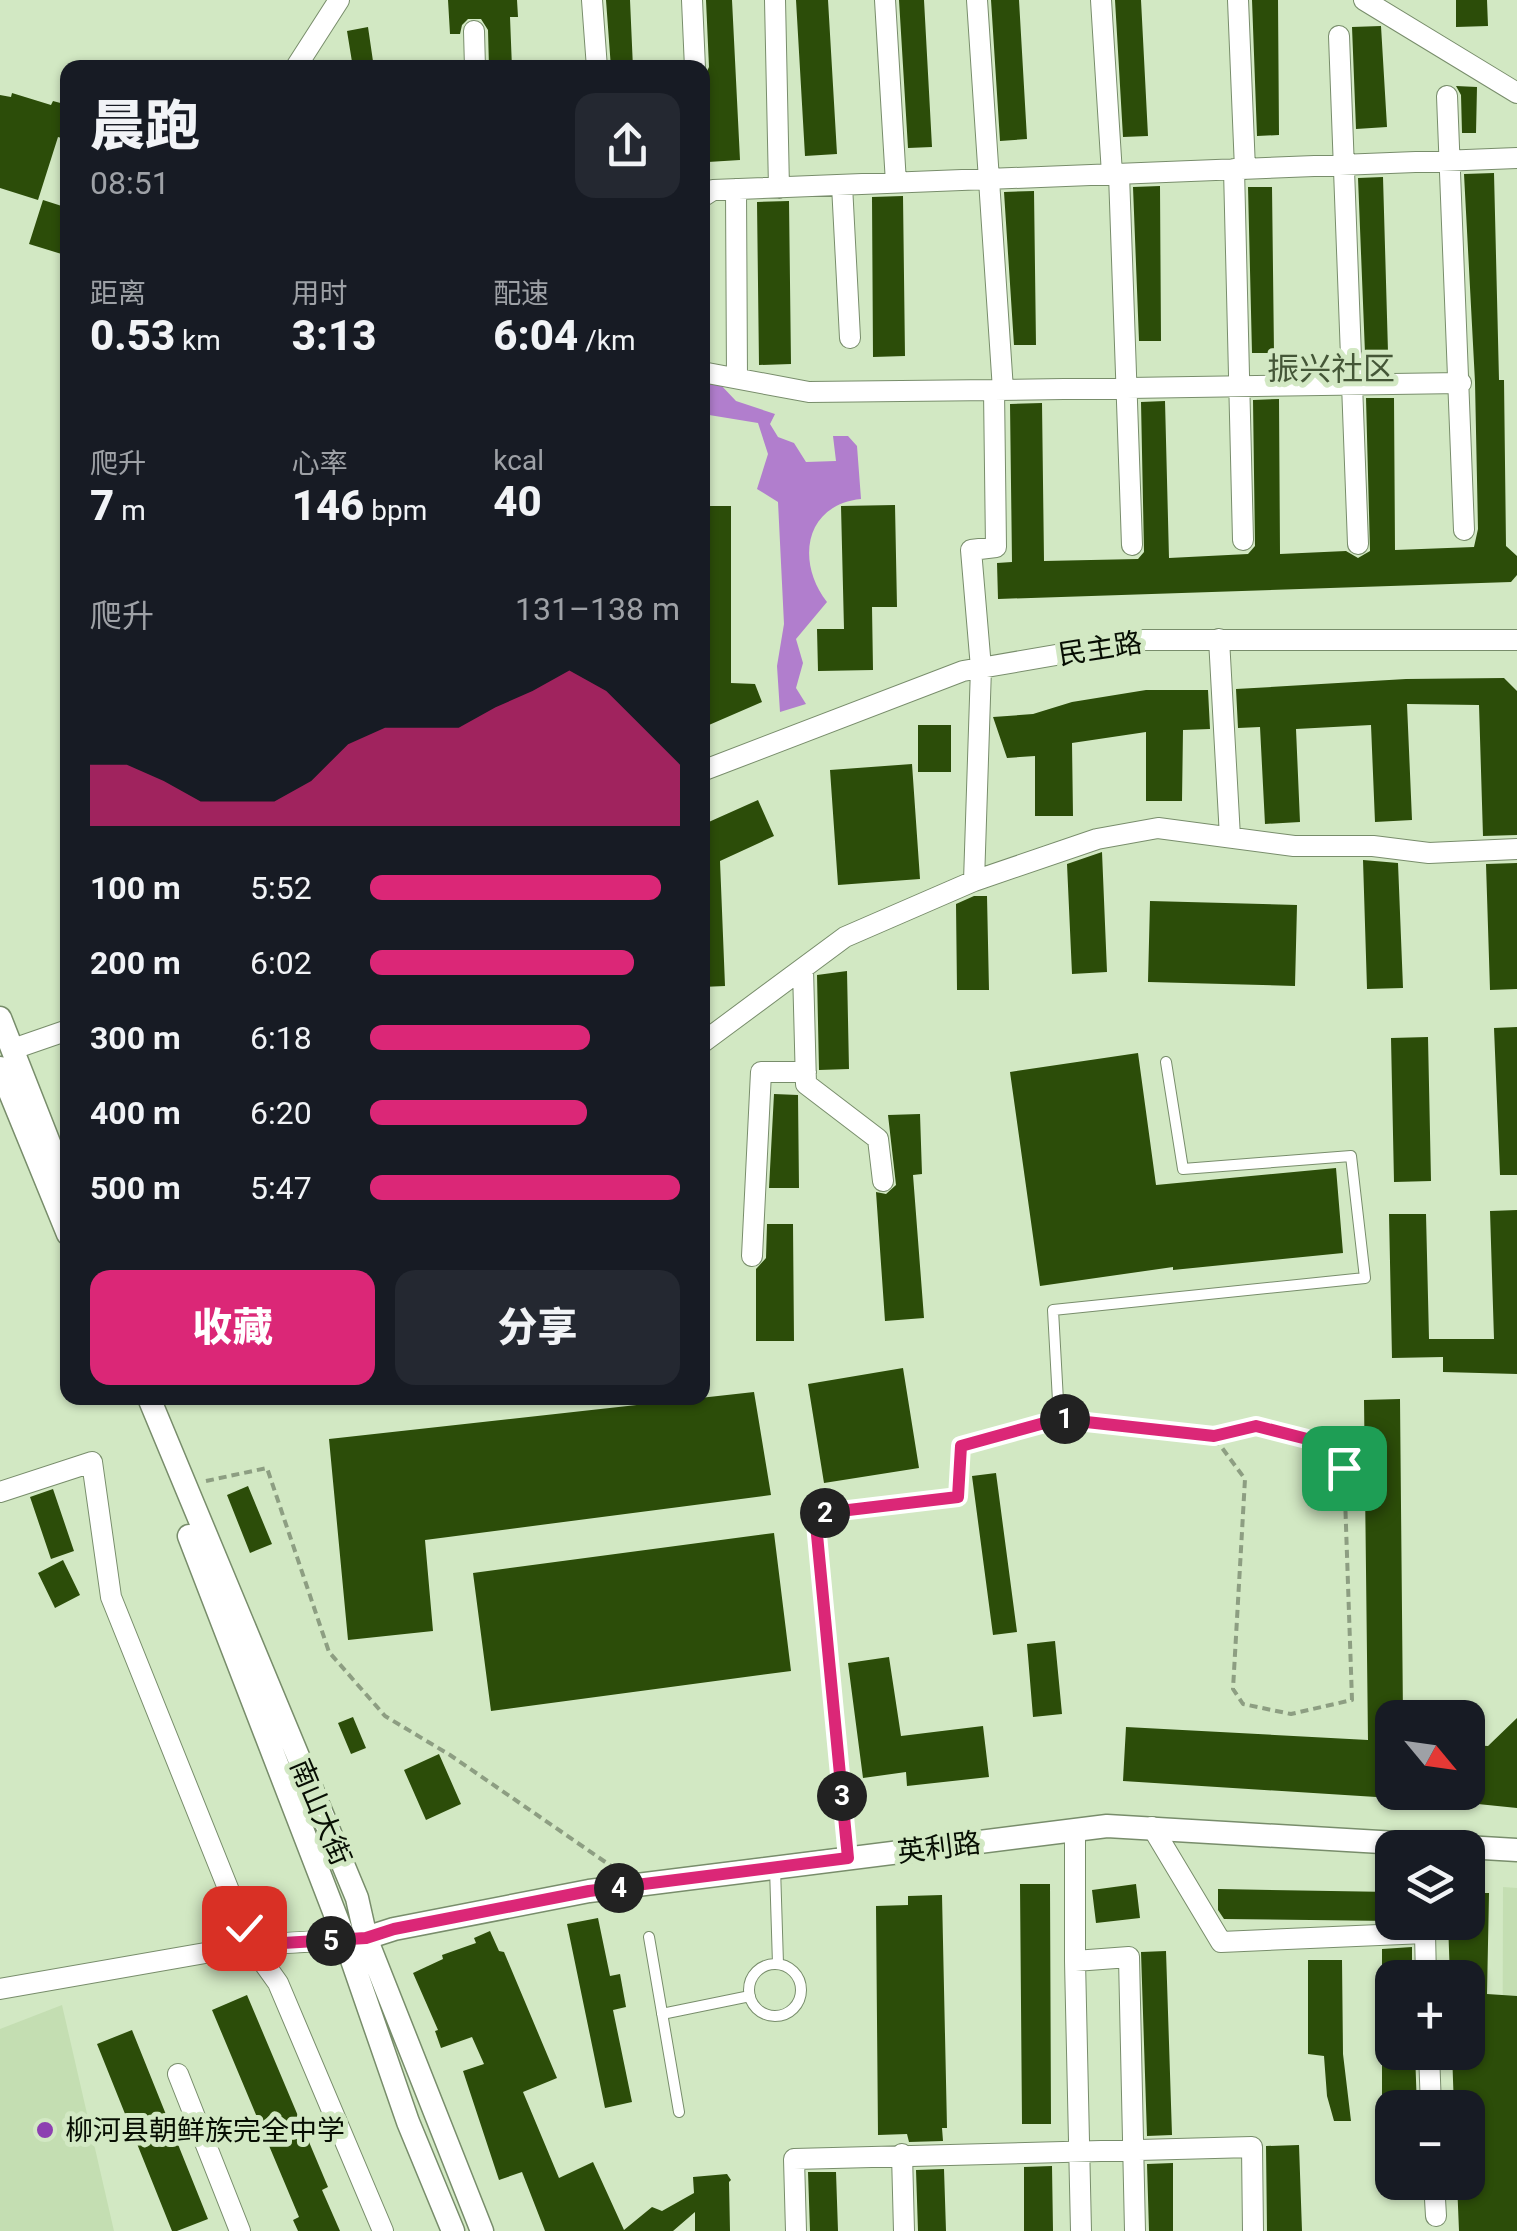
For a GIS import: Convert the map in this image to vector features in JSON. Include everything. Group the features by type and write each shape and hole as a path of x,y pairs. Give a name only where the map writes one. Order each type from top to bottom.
{"street":[{"path":"300,60 339,0"},
{"path":"592,0 596,60"},
{"path":"692,0 695,60"},
{"path":"775,0 779,188"},
{"path":"885,0 896,183"},
{"path":"974,880 981,668 970,550 996,547 999,390 977,0"},
{"path":"1101,0 1116,174 1132,546"},
{"path":"1238,0 1243,540"},
{"path":"1364,0 1517,93"},
{"path":"474,31 475,60"},
{"path":"1340,36 1358,544"},
{"path":"1447,96 1464,530"},
{"path":"710,192 1517,158"},
{"path":"842,185 850,338"},
{"path":"736,189 736,378"},
{"path":"710,373 809,392 1461,383"},
{"path":"1219,638 1230,838"},
{"name":"民主路","path":"710,768 963,671 1143,640 1517,640"},
{"path":"710,1037 846,937 974,880 1097,840 1158,828 1294,846 1374,846 1429,852 1517,849"},
{"path":"803,968 806,1084 878,1139 883,1180"},
{"path":"0,1018 7,1059 60,1211"},
{"path":"7,1059 60,1034"},
{"path":"7,1059 60,1174"},
{"path":"752,1256 761,1072 806,1072"},
{"name":"南山大街","path":"137,1405 356,1939 482,2231"},
{"name":"南山大街","path":"152,1405 357,1898 356,1939 408,2122 454,2231"},
{"path":"0,1492 92,1462 112,1597 251,1945 278,1983 382,2231"},
{"name":"英利路","path":"356,1939 589,1891 1107,1826 1517,1850"},
{"path":"1152,1827 1221,1942 1425,1933 1426,1960"},
{"path":"1075,1830 1081,2231"},
{"path":"0,1989 251,1945 356,1939"},
{"path":"1075,1961 1129,1957 1135,2231"},
{"path":"178,2074 240,2231"},
{"path":"796,2231 794,2159 1252,2147 1254,2231"},
{"path":"902,2154 904,2231"},
{"path":"1435,2200 1436,2216"}],"lane":[{"path":"848,1858 815,1514 958,1497 961,1446 1059,1419 1053,1310 1365,1278 1351,1156 1183,1169 1166,1062"},
{"path":"775,1867 778,1964"},
{"path":"648,1936 679,2112"},
{"path":"778,1964 788,1968 801,1986 795,2007 786,2014 764,2014 750,1996 750,1984 766,1966 778,1964"},
{"path":"662,2014 750,1996"}],"path":[{"path":"1059,1419 1214,1436 1256,1426 1311,1440 1344,1468 1352,1700 1291,1714 1242,1704 1234,1689 1244,1479 1214,1436"},
{"path":"183,1484 266,1468 330,1652 385,1716 513,1798 638,1886"}],"shaded area":[{"path":"710,382 718,382 736,401 775,414 770,424 778,437 794,443 806,462 836,461 833,436 848,436 857,446 861,499 827,512 811,538 811,570 827,602 796,639 803,663 796,688 806,704 780,712 777,666 784,624 778,502 757,489 768,454 758,423 710,415"},
{"path":"1503,1887 1517,1888 1517,2231 1502,2231"},
{"name":"柳河县朝鲜族完全中学","path":"62,2005 114,2231 0,2231 0,2029"}],"building":[{"path":"448,0 517,0 518,17 510,17 512,60 489,60 488,30 481,19 468,19 460,34 450,34"},
{"path":"606,0 630,0 633,60 610,60"},
{"path":"706,0 732,0 740,160 710,162"},
{"path":"796,0 828,0 837,154 805,156"},
{"path":"899,0 924,0 932,147 908,148"},
{"path":"991,0 1019,0 1027,139 1000,141"},
{"path":"1115,0 1141,0 1148,136 1123,137"},
{"path":"1252,0 1278,0 1279,135 1257,136"},
{"path":"1456,0 1487,0 1488,26 1456,27"},
{"path":"1381,26 1387,127 1356,129 1352,27"},
{"path":"368,27 373,60 352,60 347,31"},
{"path":"1456,86 1477,87 1476,133 1462,133 1461,95"},
{"path":"12,93 51,105 53,101 60,103 60,138 38,200 0,188 0,95 11,97"},
{"path":"1494,173 1499,380 1504,380 1506,546 1517,556 1517,575 1511,582 998,599 997,563 1012,562 1010,404 1042,403 1044,561 1138,559 1144,552 1141,402 1165,401 1169,558 1248,554 1255,546 1253,400 1279,399 1280,554 1346,551 1358,558 1370,551 1366,398 1394,398 1395,550 1474,547 1478,529 1475,382 1464,174"},
{"path":"1383,177 1388,352 1365,353 1358,178"},
{"path":"1160,186 1161,341 1139,341 1133,187"},
{"path":"1248,187 1272,187 1274,353 1252,353"},
{"path":"1034,191 1036,345 1014,345 1004,192"},
{"path":"903,196 905,356 873,357 872,197"},
{"path":"43,200 60,205 60,254 29,244"},
{"path":"789,201 791,364 759,365 757,202"},
{"path":"895,505 897,607 872,607 873,670 818,671 817,629 844,629 841,506"},
{"path":"710,506 731,506 731,683 755,684 762,702 710,725"},
{"path":"1504,678 1517,691 1517,835 1483,836 1479,705 1407,704 1412,820 1375,822 1371,725 1296,729 1300,822 1265,824 1260,727 1238,728 1236,689 1406,679"},
{"path":"1146,690 1208,690 1210,729 1183,730 1182,801 1146,801 1146,732 1072,743 1073,816 1035,816 1035,756 1007,758 993,717 1033,714 1072,702"},
{"path":"918,725 951,725 951,772 918,772"},
{"path":"912,764 920,879 838,885 830,770"},
{"path":"758,800 774,836 720,861 725,986 710,987 710,821"},
{"path":"1102,852 1107,972 1072,974 1067,864"},
{"path":"1363,860 1398,863 1403,988 1367,989"},
{"path":"1517,863 1517,989 1490,990 1486,864"},
{"path":"974,896 987,896 989,990 957,990 956,904"},
{"path":"1150,901 1297,905 1295,986 1148,982"},
{"path":"847,971 849,1069 819,1070 817,975"},
{"path":"1517,1027 1517,1175 1500,1175 1494,1028"},
{"path":"1428,1037 1431,1181 1394,1182 1391,1038"},
{"path":"1138,1053 1156,1185 1336,1168 1343,1253 1173,1267 1040,1286 1010,1072"},
{"path":"774,1094 798,1095 799,1188 769,1188"},
{"path":"920,1114 922,1174 913,1175 924,1318 885,1321 876,1192 886,1194 896,1185 888,1115"},
{"path":"1517,1210 1517,1374 1443,1372 1443,1357 1392,1358 1389,1214 1426,1214 1429,1339 1494,1339 1490,1211"},
{"path":"767,1224 793,1224 794,1341 756,1341 756,1269 766,1258"},
{"path":"903,1368 919,1468 824,1483 808,1384"},
{"path":"754,1392 771,1495 425,1540 433,1631 348,1640 329,1439 636,1405 710,1405 710,1397"},
{"path":"1400,1399 1403,1700 1375,1700 1375,1797 1123,1781 1126,1727 1368,1740 1364,1400"},
{"path":"996,1473 1017,1632 993,1635 972,1476"},
{"path":"248,1486 272,1544 250,1553 227,1495"},
{"path":"53,1489 74,1551 51,1559 30,1497"},
{"path":"774,1533 791,1671 491,1711 473,1573"},
{"path":"63,1560 80,1595 55,1608 38,1573"},
{"path":"1055,1641 1062,1714 1033,1717 1027,1644"},
{"path":"889,1657 901,1736 983,1726 989,1777 907,1786 906,1772 863,1778 848,1663"},
{"path":"353,1717 366,1748 351,1754 338,1723"},
{"path":"1517,1718 1517,1808 1485,1805 1485,1746"},
{"path":"439,1754 461,1804 426,1820 404,1770"},
{"path":"1020,1884 1050,1884 1051,2124 1022,2124"},
{"path":"1136,1884 1140,1918 1096,1923 1092,1890"},
{"path":"1218,1889 1375,1892 1375,1921 1224,1919 1218,1910"},
{"path":"1485,1893 1489,1893 1487,1994 1517,1996 1517,2231 1459,2231 1458,2200 1485,2200 1485,2090 1453,2090 1453,2070 1485,2070 1485,1960 1449,1960 1449,1940 1485,1940"},
{"path":"942,1895 947,2128 942,2128 943,2141 909,2142 907,2134 878,2135 876,1906 908,1905 908,1896"},
{"path":"598,1918 610,1976 620,1974 626,2007 613,2010 632,2102 605,2108 567,1924"},
{"path":"490,1931 499,1951 504,1952 557,2078 523,2092 559,2178 593,2162 624,2230 652,2207 662,2211 694,2193 693,2177 727,2174 731,2180 730,2231 695,2231 695,2212 673,2231 545,2231 522,2172 499,2180 463,2071 484,2064 472,2037 441,2048 435,2031 438,2030 413,1973 443,1959 442,1955 476,1943 474,1938"},
{"path":"1412,1947 1412,1960 1382,1960 1382,1949"},
{"path":"1166,1951 1172,2135 1147,2136 1141,1952"},
{"path":"1308,1960 1342,1960 1343,2054 1351,2121 1334,2121 1327,2096 1324,2056 1308,2054"},
{"path":"247,1995 328,2187 322,2190 340,2231 298,2231 293,2220 299,2217 212,2010"},
{"path":"132,2030 208,2219 177,2231 172,2231 97,2044"},
{"path":"1382,2070 1416,2070 1416,2090 1382,2090"},
{"path":"1299,2145 1302,2231 1267,2231 1266,2146"},
{"path":"1173,2163 1173,2231 1149,2231 1147,2164"},
{"path":"1052,2166 1053,2231 1024,2231 1024,2167"},
{"path":"944,2169 946,2231 918,2231 916,2170"},
{"path":"808,2172 836,2172 838,2231 810,2231"}],"place":[{"name":"柳河县朝鲜族完全中学","path":"45,2130"}],"district":[{"name":"振兴社区","path":"1331,369"}],"route":[{"path":"244,1928 251,1945 366,1938 394,1929 589,1891 848,1858 815,1514 958,1497 961,1446 1059,1419 1214,1436 1256,1426 1311,1440 1344,1468"}]}
